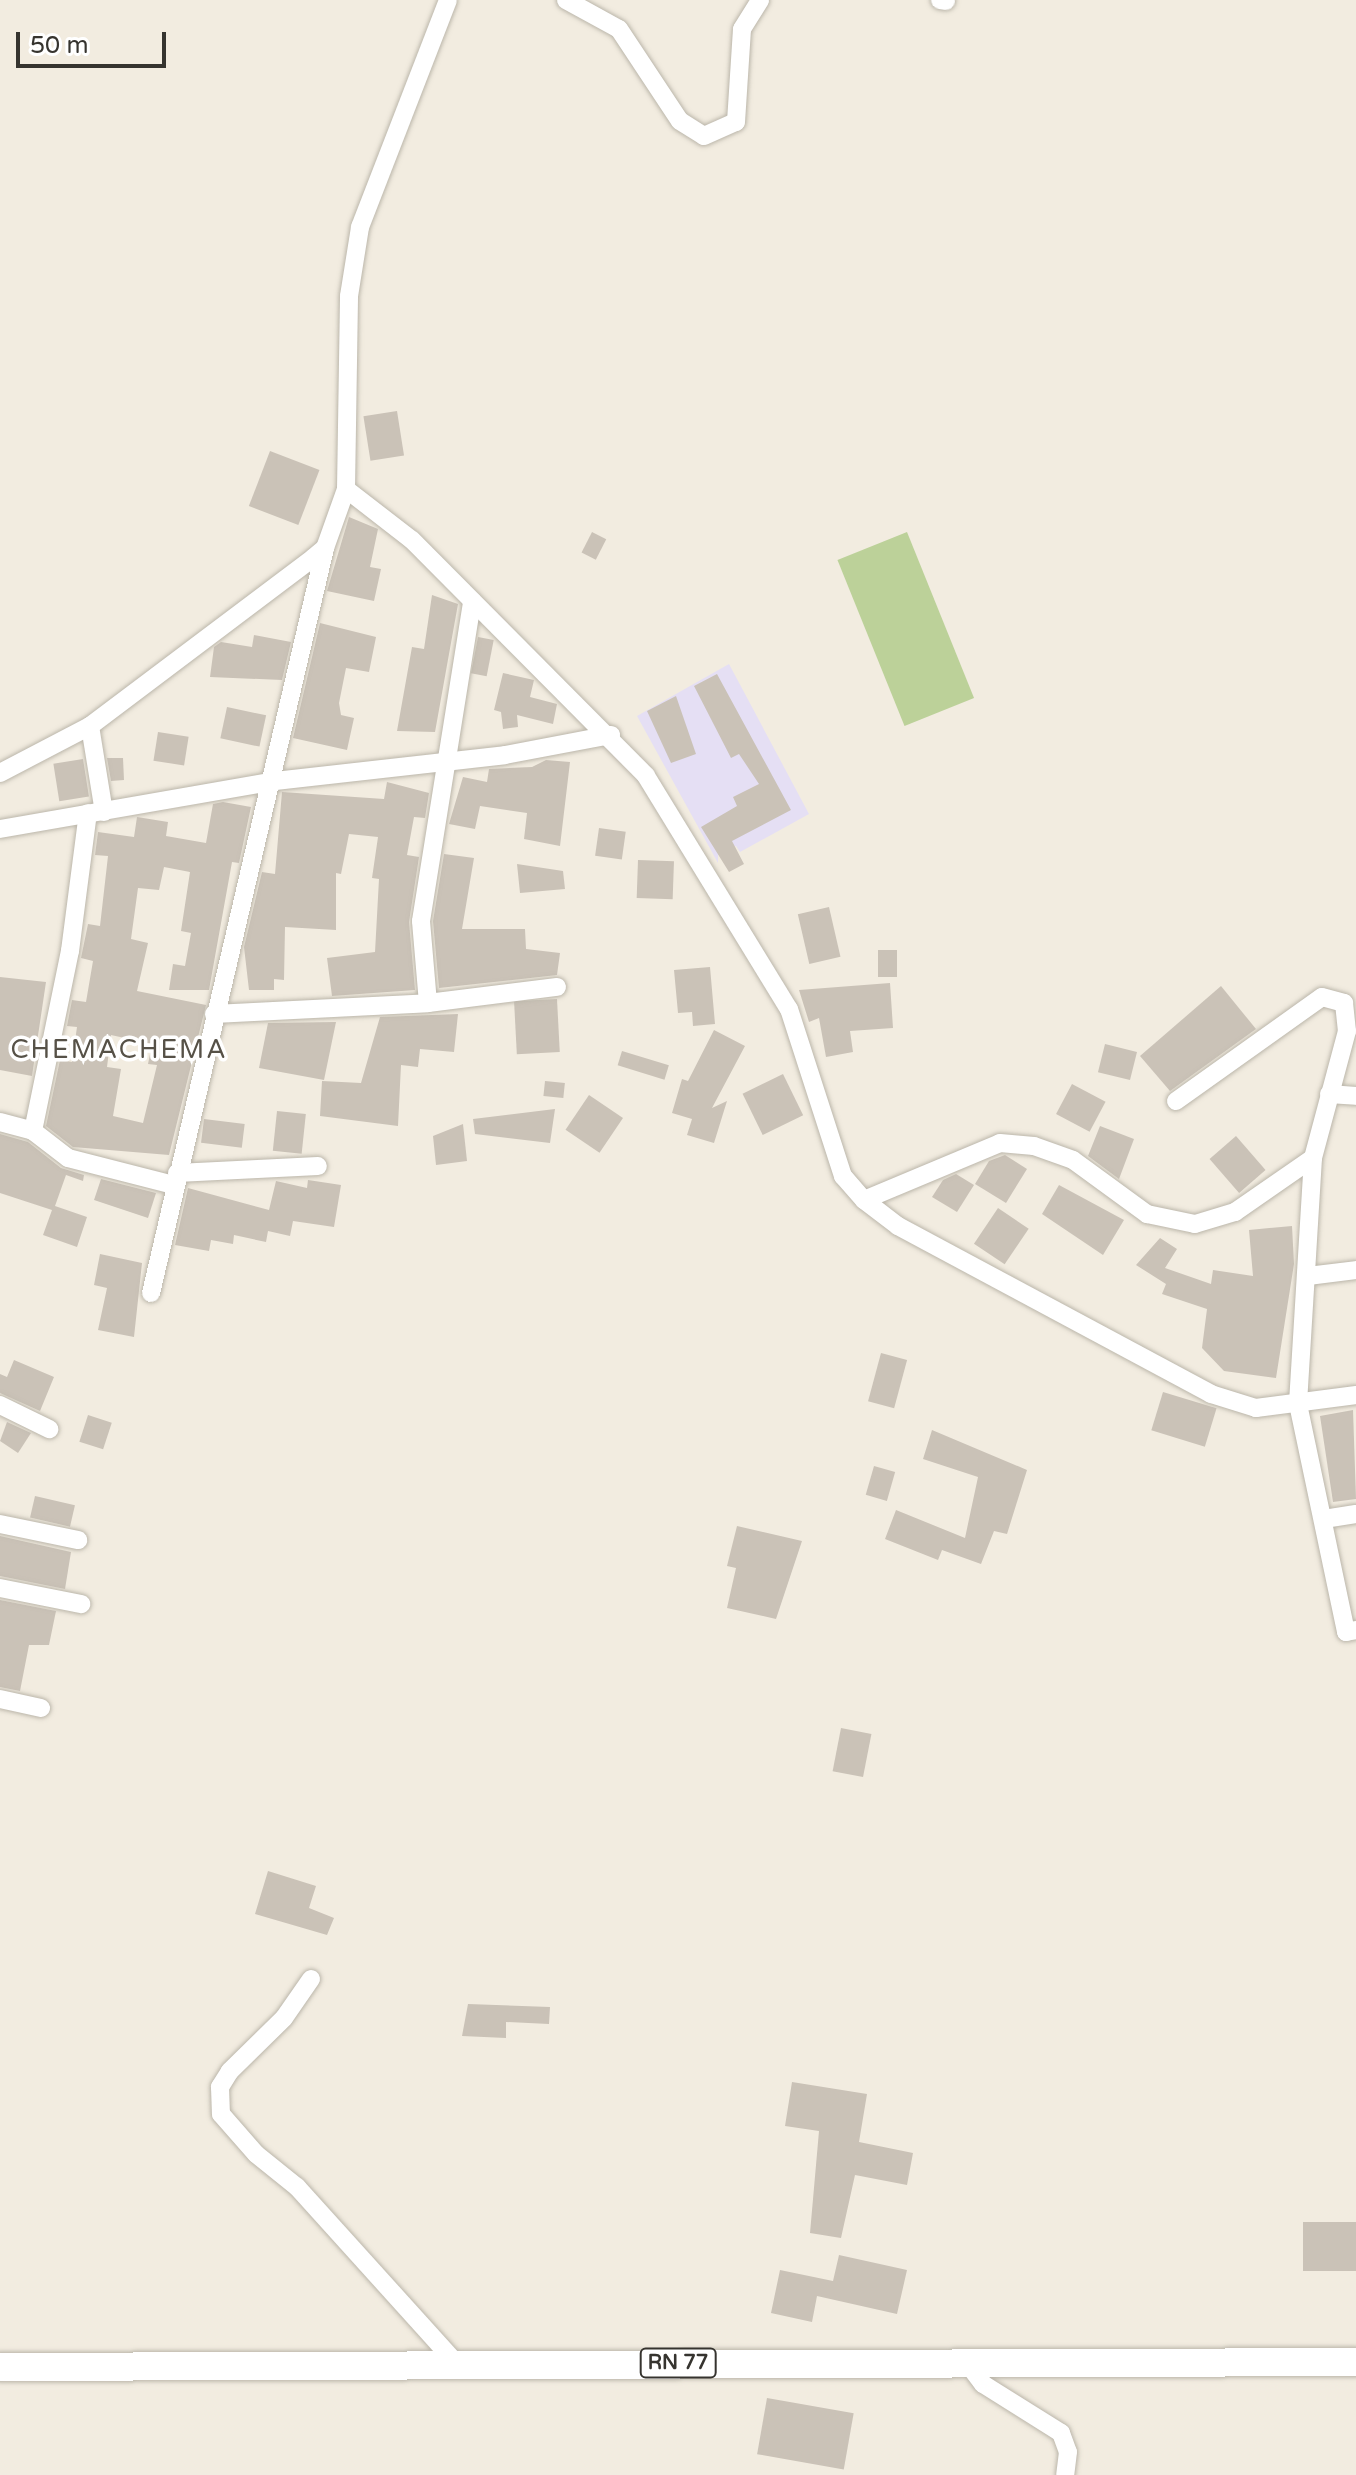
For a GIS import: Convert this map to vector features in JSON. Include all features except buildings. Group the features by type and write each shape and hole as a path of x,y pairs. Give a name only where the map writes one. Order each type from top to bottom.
{"main road":[{"name":"RN 77","path":"0,2367 965,2360 1356,2362"}],"street":[{"path":"151,1293 214,1014 275,781 325,548 346,489 349,296 360,227 448,0"},
{"path":"566,0 619,29 680,121 704,136 736,122 742,29 760,0"},
{"path":"346,489 412,540 611,735 720,888 789,1009 843,1176 864,1200 898,1226 1211,1394 1256,1408 1356,1395"},
{"path":"0,773 90,726 325,548"},
{"path":"428,1003 421,921 443,758 472,601"},
{"path":"33,1131 96,812 90,726"},
{"path":"0,829 275,781 443,758 505,755 611,735"},
{"path":"214,1014 428,1003 557,987"},
{"path":"1176,1101 1315,1001 1335,996 1349,1015 1313,1158 1298,1404 1346,1632 1356,1630"},
{"path":"1329,1094 1356,1096"},
{"path":"0,1122 33,1131 68,1158 176,1179 318,1166"},
{"path":"864,1200 1000,1143 1034,1146 1073,1160 1147,1214 1195,1224 1235,1212 1313,1158"},
{"path":"1308,1276 1356,1270"},
{"path":"0,1405 49,1429"},
{"path":"1324,1519 1356,1514"},
{"path":"0,1524 78,1540"},
{"path":"0,1588 81,1604"},
{"path":"0,1699 41,1708"},
{"path":"311,1979 284,2018 230,2071 220,2087 221,2114 256,2154 297,2187 459,2366"},
{"path":"965,2360 983,2384 1061,2433 1068,2452 1065,2475"}],"shaded area":[{"path":"729,664 809,814 740,852 736,846 718,855 718,863 637,716"}],"green space":[{"path":"907,532 974,698 905,726 837,560"}],"district":[{"name":"CHEMACHEMA","path":"119,1050"}]}
